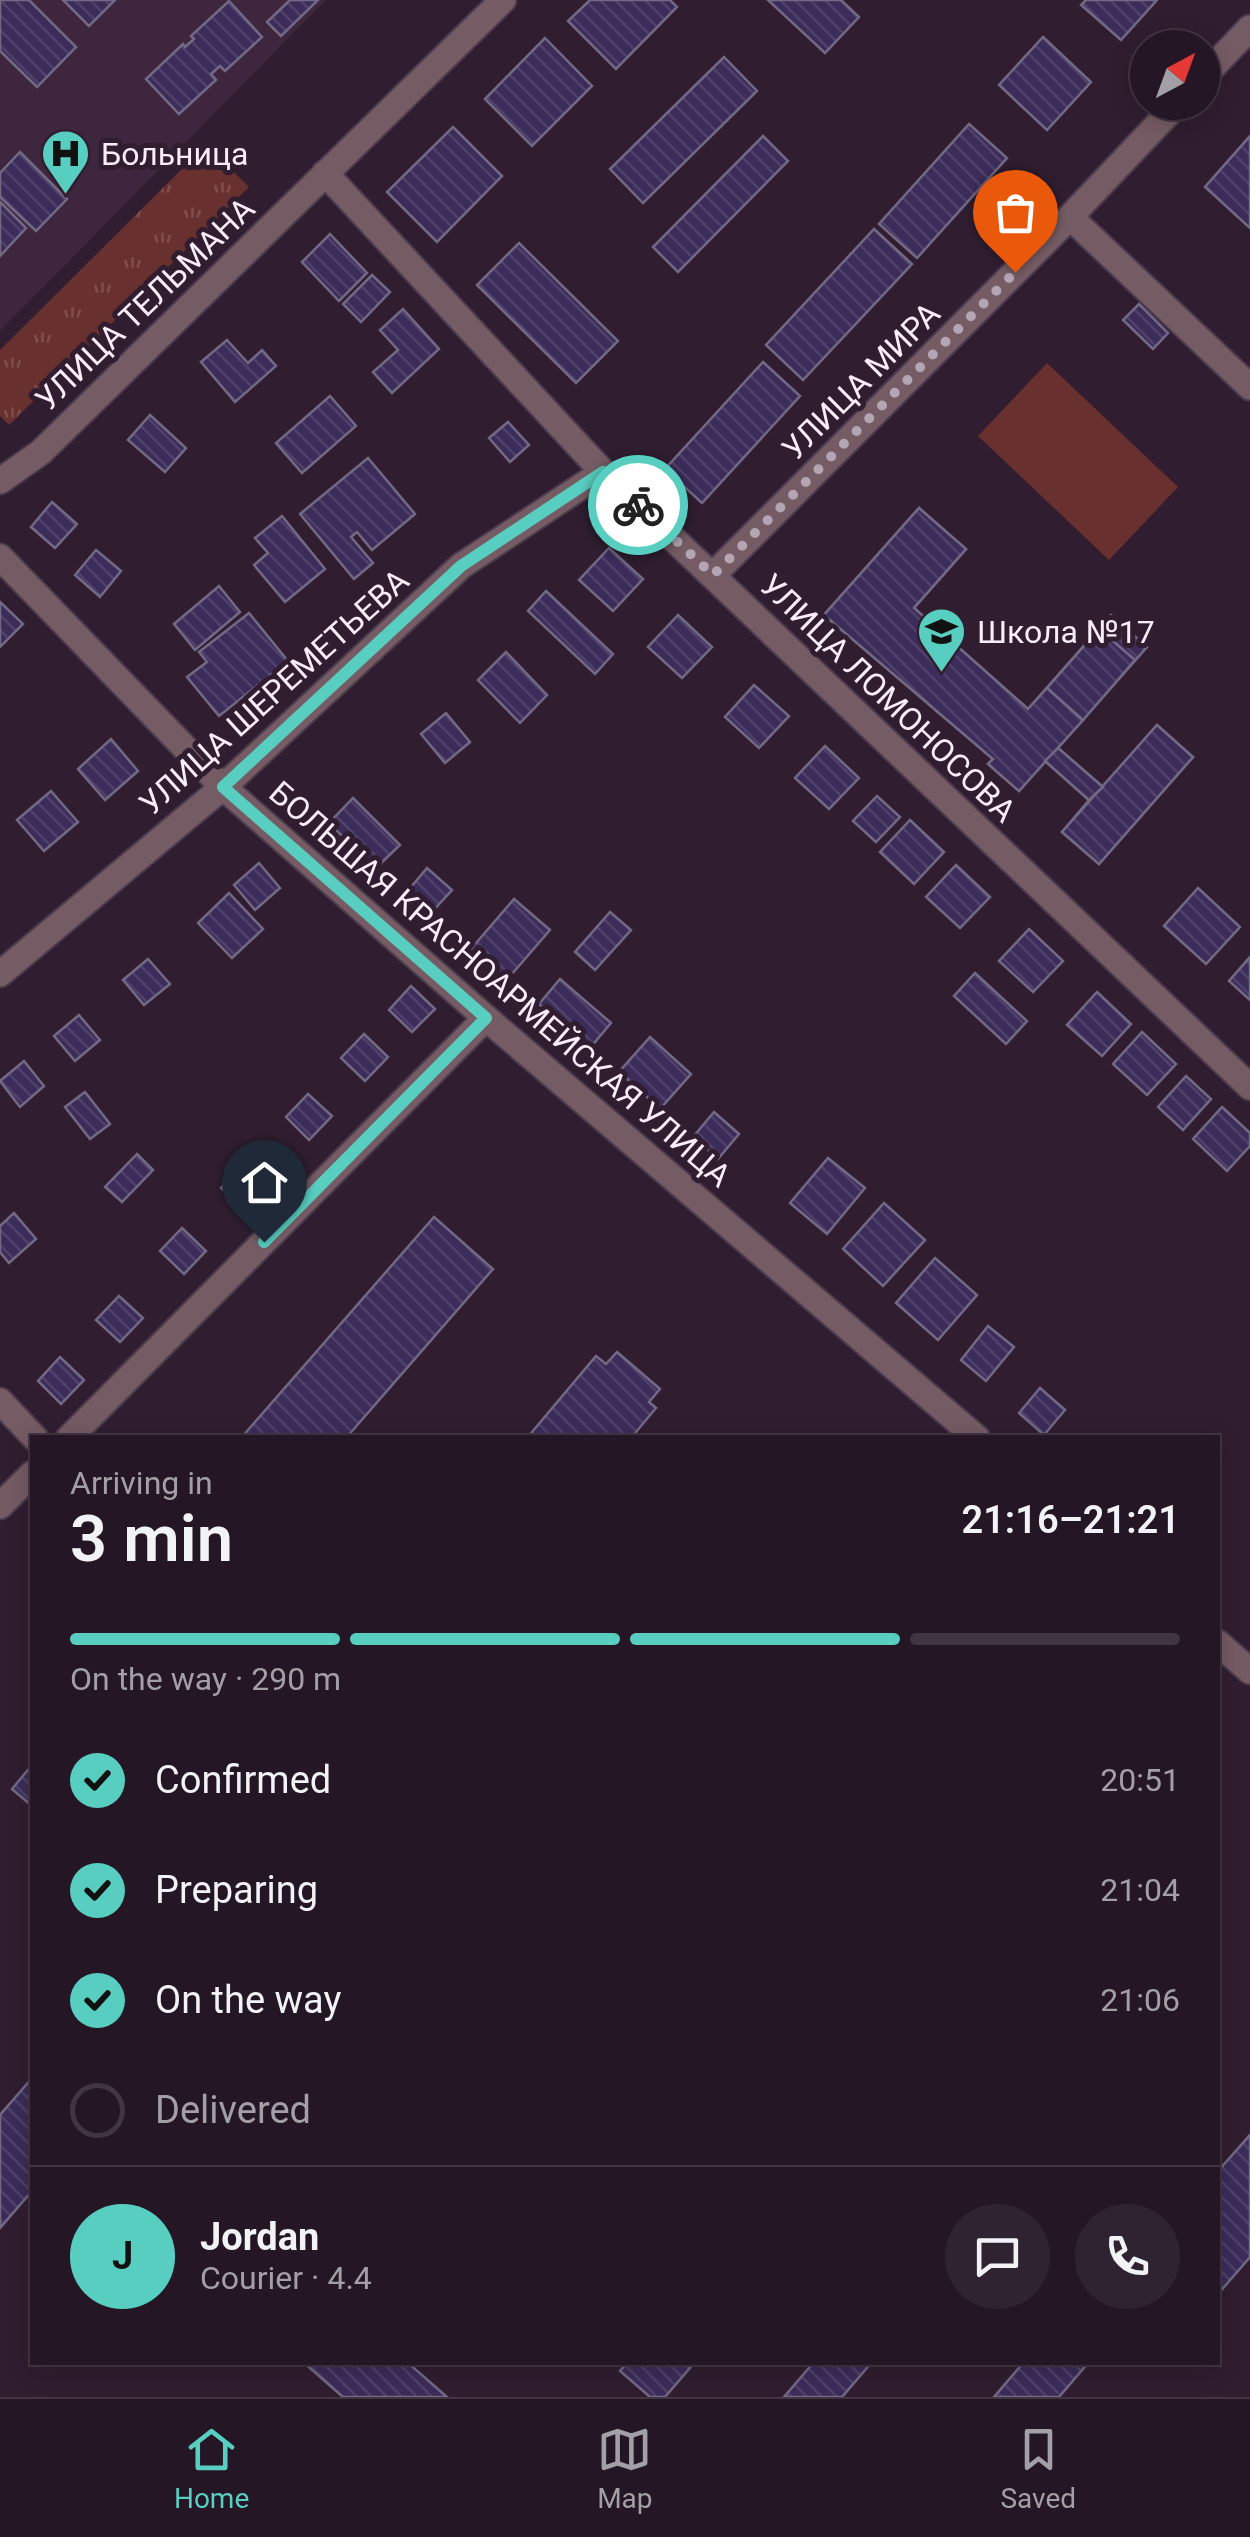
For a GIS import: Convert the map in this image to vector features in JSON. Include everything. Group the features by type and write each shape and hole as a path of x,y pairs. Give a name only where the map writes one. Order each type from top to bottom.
{"street":[{"name":"УЛИЦА ТЕЛЬМАНА","path":"0,481 41,452 503,0"},
{"path":"1220,59 1250,28"},
{"name":"УЛИЦА МИРА","path":"713,575 1162,120"},
{"name":"УЛИЦА ЛОМОНОСОВА","path":"324,173 603,472 1250,1088"},
{"path":"1070,217 1250,387"},
{"name":"УЛИЦА ШЕРЕМЕТЬЕВА","path":"0,974 223,787 461,566 603,472"},
{"name":"БОЛЬШАЯ КРАСНОАРМЕЙСКАЯ УЛИЦА","path":"0,557 223,787 973,1435"},
{"path":"72,1435 486,1018"},
{"path":"0,1400 32,1435"},
{"path":"0,1506 30,1476"},
{"path":"1220,1645 1250,1671"}],"shaded area":[{"name":"Больница","path":"0,0 326,0 0,331"}],"green space":[{"path":"206,145 249,187 9,425 0,416 0,350"},
{"path":"1047,363 1178,487 1109,560 978,436"}],"building":[{"path":"0,0 29,0 76,47 37,87 0,51"},
{"path":"63,0 115,0 89,26"},
{"path":"290,0 318,0 281,36 267,22"},
{"path":"590,0 670,0 677,7 616,69 568,21"},
{"path":"768,0 841,0 859,17 825,53"},
{"path":"1086,0 1157,0 1121,40 1081,5"},
{"path":"229,1 262,37 225,71 220,66 211,74 216,80 179,114 146,79 183,44 185,47 194,39 191,36"},
{"path":"1043,37 1091,82 1047,130 999,85"},
{"path":"545,38 592,86 532,146 485,99"},
{"path":"724,57 757,91 643,203 610,169"},
{"path":"969,124 1007,158 917,258 879,224"},
{"path":"453,127 502,176 437,242 387,192"},
{"path":"763,136 788,161 678,272 653,247"},
{"path":"1250,136 1250,228 1205,187"},
{"path":"20,152 67,199 36,231 0,197 0,173"},
{"path":"0,202 26,228 0,256"},
{"path":"874,229 912,264 803,380 766,345"},
{"path":"330,234 367,273 339,301 302,262"},
{"path":"519,243 618,341 576,383 477,285"},
{"path":"372,275 390,292 361,322 343,304"},
{"path":"1139,304 1168,333 1153,349 1123,320"},
{"path":"403,309 439,349 392,393 373,372 398,350 380,330"},
{"path":"227,340 248,363 262,350 276,366 235,402 201,362"},
{"path":"763,362 800,396 702,503 665,469"},
{"path":"330,396 356,426 302,473 276,443"},
{"path":"150,415 186,448 165,472 128,440"},
{"path":"508,422 529,445 510,462 489,438"},
{"path":"368,458 415,514 372,550 357,532 351,537 373,563 354,579 300,514"},
{"path":"52,502 77,524 55,548 31,527"},
{"name":"Школа №17","path":"919,508 966,549 914,608 1028,709 1111,615 1147,647 1058,748 1103,787 1157,725 1193,757 1099,864 1062,832 1089,800 1045,761 1019,791 988,764 993,759 824,615"},
{"name":"Школа №17","path":"919,508 966,549 914,608 1028,709 1047,688 1083,720 1019,791 988,764 993,759 824,615"},
{"path":"282,516 325,569 285,602 254,565 268,553 255,538"},
{"path":"609,548 643,579 613,611 579,580"},
{"path":"96,550 121,571 100,597 75,575"},
{"path":"219,586 240,612 195,650 174,624"},
{"path":"546,591 613,654 595,674 528,611"},
{"path":"0,602 23,624 0,647"},
{"path":"249,613 288,661 219,716 187,677 207,662 199,652"},
{"path":"678,615 712,647 682,678 648,647"},
{"path":"1099,629 1135,660 1083,720 1047,688"},
{"path":"506,652 547,695 520,723 478,680"},
{"path":"754,685 789,716 759,748 725,717"},
{"path":"446,713 470,742 445,763 421,734"},
{"path":"1157,725 1193,757 1099,864 1062,832"},
{"path":"111,739 138,771 105,800 78,769"},
{"path":"825,746 859,778 829,809 795,778"},
{"path":"1058,748 1103,787 1089,800 1045,761"},
{"path":"51,791 78,822 44,851 17,820"},
{"path":"877,796 900,817 876,842 853,821"},
{"path":"353,798 400,845 375,869 329,823"},
{"path":"910,820 944,852 914,884 880,852"},
{"path":"259,863 280,888 255,910 234,885"},
{"path":"956,865 990,897 960,928 926,897"},
{"path":"427,868 452,890 430,914 406,893"},
{"path":"1198,888 1240,927 1206,964 1164,926"},
{"path":"229,893 263,929 232,958 198,923"},
{"path":"514,899 550,930 506,981 470,950"},
{"path":"610,912 631,930 595,970 575,952"},
{"path":"1029,929 1063,961 1033,992 999,961"},
{"path":"1250,957 1250,1000 1229,981"},
{"path":"148,959 170,984 144,1005 123,980"},
{"path":"975,973 1027,1021 1006,1044 954,996"},
{"path":"560,979 611,1023 590,1048 539,1004"},
{"path":"411,986 435,1009 412,1032 389,1010"},
{"path":"1097,992 1131,1024 1102,1056 1067,1025"},
{"path":"79,1015 100,1040 75,1061 54,1036"},
{"path":"1142,1032 1176,1064 1147,1095 1113,1064"},
{"path":"364,1034 388,1057 365,1081 341,1058"},
{"path":"650,1037 691,1074 660,1109 619,1072"},
{"path":"24,1061 44,1086 20,1107 0,1081"},
{"path":"1186,1076 1211,1099 1183,1130 1158,1107"},
{"path":"85,1092 110,1124 90,1139 65,1107"},
{"path":"308,1094 332,1116 309,1140 286,1117"},
{"path":"1222,1107 1250,1133 1250,1146 1227,1171 1193,1139"},
{"path":"714,1112 739,1134 718,1159 693,1137"},
{"path":"137,1154 153,1170 122,1202 105,1187"},
{"path":"828,1158 865,1188 827,1234 790,1203"},
{"path":"244,1164 267,1187 245,1210 221,1188"},
{"path":"884,1203 925,1240 883,1286 843,1249"},
{"path":"14,1213 36,1239 9,1263 0,1252 0,1226"},
{"path":"434,1217 493,1269 349,1435 244,1435"},
{"path":"182,1228 206,1251 184,1274 160,1251"},
{"path":"935,1258 977,1295 938,1340 896,1303"},
{"path":"119,1296 143,1318 120,1342 96,1320"},
{"path":"988,1326 1014,1347 986,1381 961,1360"},
{"path":"617,1352 660,1389 649,1402 656,1408 634,1435 530,1435 596,1356 606,1364"},
{"path":"60,1357 84,1380 61,1404 38,1381"},
{"path":"1040,1388 1065,1410 1044,1435 1019,1413"},
{"path":"30,1767 30,1804 12,1789"},
{"path":"30,2080 30,2193 0,2228 0,2115"},
{"path":"1250,2135 1250,2257 1220,2292 1220,2169"},
{"path":"306,2365 410,2365 447,2397 343,2397"},
{"path":"625,2365 692,2365 665,2397 650,2397 620,2371"},
{"path":"811,2365 869,2365 842,2397 784,2397"},
{"path":"1021,2365 1086,2365 1059,2397 994,2397"}],"way so far":[{"path":"638,505 713,575 1015,272"}],"place":[{"name":"Больница","path":"66,196"},
{"name":"Школа №17","path":"942,674"}],"route":[{"path":"264,1242 486,1018 223,787 461,566 603,472 638,505"}]}
